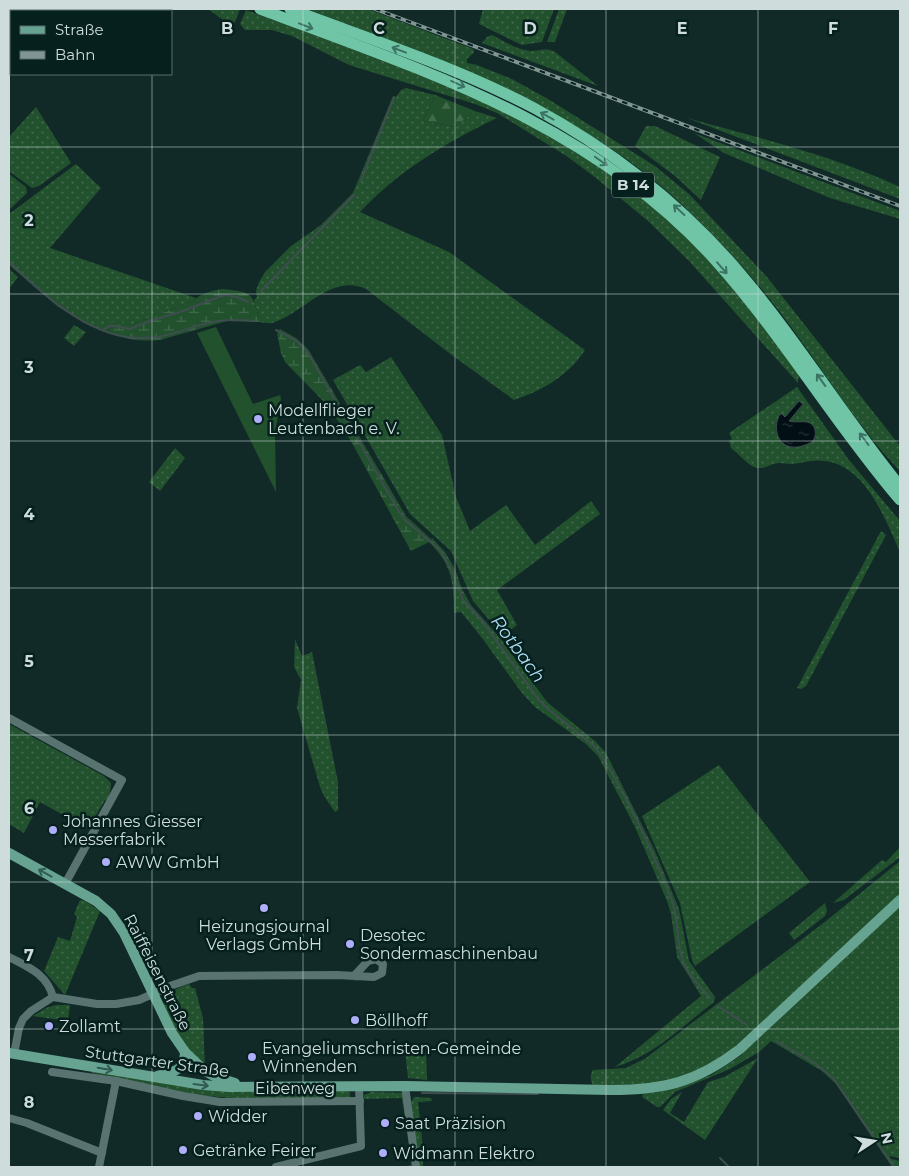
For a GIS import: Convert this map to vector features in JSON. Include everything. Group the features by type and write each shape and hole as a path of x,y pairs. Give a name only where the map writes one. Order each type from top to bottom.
{"highway":[{"name":"B 14","path":"260,9 455,83 548,129 593,155 620,174 647,195 681,226 737,285 777,336 870,463 900,500"},
{"name":"B 14","path":"290,9 422,59 499,91 574,131 647,182 692,222 740,272 900,486"},
{"path":"878,459 891,465 900,474"}],"main road":[{"name":"Raiffeisenstraße","path":"9,853 96,901 118,923 177,1042 185,1052 197,1065 216,1077 232,1083 253,1087"},
{"name":"Stuttgarter Straße","path":"12,1053 203,1085 253,1087 405,1086 651,1089 686,1080 724,1062 900,900"},
{"path":"153,1077 174,1072 180,1068 184,1064 185,1052"}],"street":[{"path":"9,718 122,780 65,884"},
{"path":"9,957 36,971 51,989 53,997"},
{"path":"12,1053 23,1019 31,1011 53,997 116,1004 139,1000 199,976 354,976"},
{"name":"Eibenweg","path":"52,1072 116,1081 220,1102 360,1102"},
{"path":"99,1167 116,1081"},
{"path":"276,1167 361,1146 359,1086"},
{"path":"405,1086 416,1167"},
{"path":"9,1118 27,1122 102,1153"}],"green space":[{"path":"208,9 240,9 235,22 230,25"},
{"path":"307,9 352,9 359,12 354,9 368,9 473,49 474,52 467,59 467,63 512,79 548,99 655,166 689,194 767,277 900,446 900,471 861,425 791,327 754,280 693,215 643,171 588,134 511,92 430,57"},
{"path":"483,9 554,9 542,42 522,45 479,24"},
{"path":"559,9 567,9 555,42 547,42"},
{"path":"246,10 418,74 474,98 528,124 581,155 631,189 695,246 741,299 799,374 798,383 689,261 648,221 568,157 497,113 475,104 349,65 292,36 272,30 245,30 240,24"},
{"path":"492,35 521,49 555,52 598,86 482,43 487,37"},
{"path":"406,88 435,95 423,121 455,127 475,111 497,118 442,147 424,159 390,183 360,212 449,252 585,350 563,375 535,392 514,400 366,289 354,285 330,290 275,322 260,322 254,300 257,297 256,291 259,282 265,272 291,246 321,225 353,193 393,96 396,97 401,90"},
{"path":"435,95 475,111 455,127 423,121"},
{"path":"36,107 71,163 39,186 32,188 9,171 9,137"},
{"path":"687,118 822,156 900,187 900,199"},
{"path":"646,126 655,126 720,157 701,200 675,176 635,146"},
{"path":"694,133 900,211 900,219 830,198 724,153"},
{"path":"76,164 101,188 50,248 196,298 193,301 130,325 119,322 108,329 107,333 84,323 57,306 9,265 9,214"},
{"path":"9,174 26,187 27,193 9,210"},
{"path":"9,269 18,277 9,289"},
{"path":"223,289 246,293 250,296 253,299 260,322 227,321 153,341 133,340 107,333 112,322 130,325 193,301 207,292"},
{"path":"74,325 86,332 74,346 64,338"},
{"name":"Modellflieger Leutenbach e. V.","path":"216,327 253,404 280,395 275,433 276,492 197,333"},
{"path":"280,329 296,338 308,349 406,516 431,539 429,542 411,551 352,443 329,407 285,362 277,333"},
{"path":"391,357 442,435 456,497 470,531 506,505 535,545 591,501 600,514 497,590 517,625 503,636 473,601 451,551 410,514 333,380 360,365 366,372"},
{"path":"797,387 849,460 900,521 900,552 872,496 863,483 852,473 839,465 825,461 791,464 776,463 761,468 754,467 731,448 729,441 732,439 729,433","holes":["799,401 803,405 789,421 809,423 816,433 806,442 793,447 784,442 779,436 776,424 778,418 785,417"]},
{"path":"175,448 185,458 160,491 149,482"},
{"path":"881,531 886,535 806,686 801,689 797,688"},
{"path":"432,538 445,552 455,569 462,589 471,605 500,638 547,702 595,741 606,753 654,849 679,909 689,961 715,997 714,1002 667,1039 642,1056 629,1062 615,1067 701,996 677,957 671,914 667,901 635,827 598,756 586,744 535,707 522,693 461,612 454,613 450,574 443,558 429,542"},
{"path":"295,639 302,656 312,652 338,782 338,810 335,812 320,787 297,708 301,680 294,667"},
{"path":"9,724 104,776 111,783 107,801 105,800 88,829 40,802 24,833 9,824"},
{"path":"719,765 810,882 695,966 692,960 680,903 642,816"},
{"path":"900,847 900,857 844,900 833,903 882,860 886,862"},
{"path":"900,861 900,894 738,1044 719,1059 693,1073 665,1081 593,1085 591,1074 593,1070 626,1068 646,1058 826,921"},
{"path":"80,900 85,901 100,911 65,995 44,971 58,937 70,941 77,917 74,914"},
{"path":"825,903 827,911 825,916 794,940 789,933"},
{"path":"900,905 900,1158 889,1156 891,1159 900,1161 900,1167 892,1167 836,1084 822,1071 771,1041 759,1052 730,1069 675,1092 660,1107 642,1097 645,1093 691,1083 711,1075 739,1057"},
{"path":"189,984 192,988 195,988 203,1018 205,1068 187,1052 164,1009 165,999 171,992"},
{"path":"56,1005 70,1005 68,1021 33,1016 46,1008"},
{"path":"405,1050 426,1052 427,1080 408,1078"},
{"path":"758,1058 705,1140 663,1110 671,1099 682,1092 670,1113 684,1122 708,1082 724,1077"},
{"path":"93,1070 134,1076 347,1091 350,1092 350,1097 348,1099 232,1098 196,1095 92,1073"},
{"path":"371,1092 405,1093 415,1167 401,1167 412,1165 402,1098 364,1099 364,1095"},
{"path":"414,1097 431,1098 432,1101 418,1102 423,1167 418,1167 410,1105"}],"water":[{"path":"799,401 803,404 789,421 808,422 815,430 815,438 812,442 800,447 787,446 782,443 777,434 778,419 780,414 785,417"}],"waterway":[{"path":"361,181 394,97"},
{"path":"261,291 354,195"},
{"name":"Rotbach","path":"9,262 40,291 75,317 94,327 114,334 135,338 156,337 214,322 231,320 253,321"},
{"path":"104,329 109,326 130,329 224,295 237,297 248,302"},
{"name":"Rotbach","path":"276,330 297,341 308,353 398,510 405,520 440,550 451,569 463,600 483,622 538,699 594,746 602,756 640,827 672,901 684,964 710,998"},
{"path":"718,1006 747,1025"},
{"path":"776,1041 815,1063 834,1079 894,1167"},
{"path":"422,1093 538,1094"},
{"path":"720,1158 729,1167"}],"railway":[{"path":"375,9 900,206"}],"place":[{"name":"Modellflieger Leutenbach e. V.","path":"258,419"},
{"name":"Johannes Giesser Messerfabrik","path":"53,830"},
{"name":"AWW GmbH","path":"106,862"},
{"name":"Heizungsjournal Verlags GmbH","path":"264,908"},
{"name":"Desotec Sondermaschinenbau","path":"350,944"},
{"name":"Böllhoff","path":"355,1020"},
{"name":"Zollamt","path":"49,1026"},
{"name":"Evangeliumschristen-Gemeinde Winnenden","path":"252,1057"},
{"name":"Widder","path":"198,1116"},
{"name":"Saat Präzision","path":"385,1123"},
{"name":"Getränke Feirer","path":"183,1150"},
{"name":"Widmann Elektro","path":"383,1153"}]}
